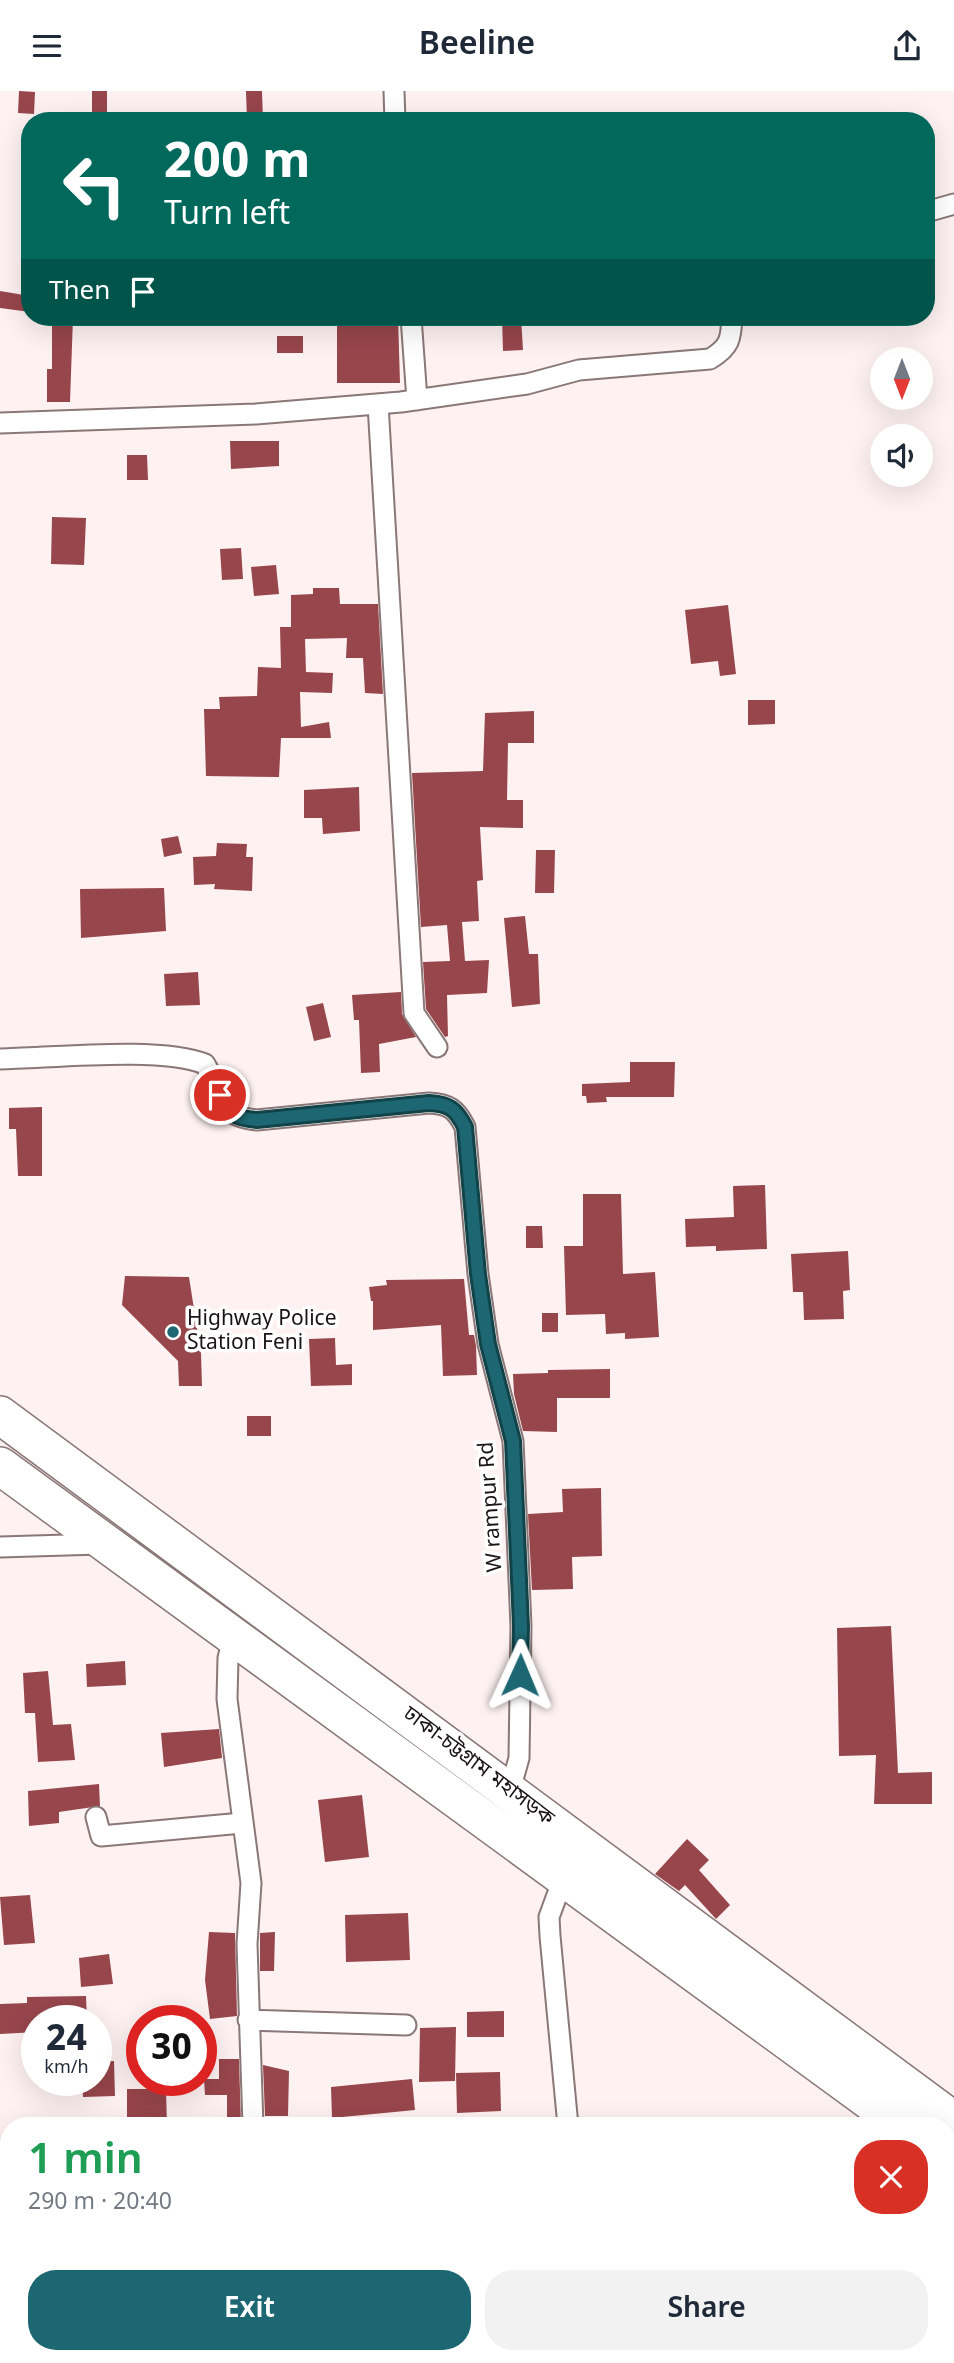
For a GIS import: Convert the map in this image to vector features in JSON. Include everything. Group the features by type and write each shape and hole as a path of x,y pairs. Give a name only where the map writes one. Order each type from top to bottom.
{"highway":[{"name":"ঢাকা-চট্টগ্রাম মহাসড়ক","path":"0,1415 949,2117"},
{"name":"ঢাকা-চট্টগ্রাম মহাসড়ক","path":"0,1466 892,2117"}],"street":[{"path":"394,91 394,112"},
{"path":"935,209 954,204"},
{"path":"412,326 417,400"},
{"path":"0,423 256,414 417,400 527,384 579,370 710,359 723,351 731,341 732,326"},
{"path":"378,404 414,1013 436,1047"},
{"name":"W rampur Rd","path":"0,1059 162,1056 193,1059 205,1064 226,1110 235,1118 257,1120 447,1104 459,1114 465,1127 478,1274 488,1344 513,1441 521,1626 519,1758 510,1790"},
{"path":"0,1547 106,1544"},
{"path":"250,1601 233,1635 228,1658 227,1699 251,1883 247,1944 253,2117"},
{"path":"96,1817 101,1836 242,1823"},
{"path":"563,1879 549,1917 567,2117"},
{"path":"248,2020 406,2025"}],"building":[{"path":"19,91 35,92 34,112 18,113"},
{"path":"92,91 107,91 107,112 92,112"},
{"path":"246,91 262,91 263,112 247,112"},
{"path":"0,291 21,294 21,311 0,308"},
{"path":"52,326 73,326 70,402 47,402 47,369 52,369"},
{"path":"337,326 398,326 400,383 337,383"},
{"path":"502,326 522,326 523,350 503,351"},
{"path":"277,336 303,336 303,353 277,353"},
{"path":"230,441 279,441 279,466 231,469"},
{"path":"127,455 147,455 148,480 127,480"},
{"path":"52,517 86,518 84,565 51,564"},
{"path":"241,548 243,579 222,580 220,549"},
{"path":"276,565 279,594 254,596 251,567"},
{"path":"313,588 339,588 340,604 378,604 383,694 365,693 363,658 346,658 347,638 305,639 306,672 333,673 332,693 300,692 301,727 329,722 331,738 281,738 279,777 206,776 204,709 220,709 219,697 257,696 258,667 281,668 280,627 291,627 291,595 313,594"},
{"path":"728,605 736,674 720,676 718,661 691,664 685,610"},
{"path":"748,700 775,700 775,724 748,725"},
{"path":"534,711 534,743 508,743 507,800 523,800 523,828 480,827 483,880 477,881 479,921 462,922 465,961 489,960 487,993 447,995 448,1036 445,1037 426,1009 423,962 450,961 447,925 421,927 412,773 483,771 485,713"},
{"path":"359,787 360,831 323,834 322,818 304,818 304,790"},
{"path":"178,836 182,853 164,857 161,839"},
{"path":"217,843 247,844 246,857 253,857 252,891 214,889 215,884 194,885 193,857 216,856"},
{"path":"536,850 555,850 554,893 535,893"},
{"path":"164,888 166,931 81,938 80,889"},
{"path":"525,916 529,954 538,954 540,1004 512,1007 504,918"},
{"path":"198,972 200,1005 166,1006 164,974"},
{"path":"401,992 402,1014 416,1037 379,1044 380,1072 361,1073 359,1020 354,1020 352,995"},
{"path":"323,1003 331,1037 314,1041 306,1007"},
{"path":"630,1062 675,1062 674,1097 606,1097 607,1102 587,1103 586,1096 582,1096 582,1084 630,1082"},
{"path":"42,1107 42,1176 18,1176 16,1129 9,1129 9,1108"},
{"path":"765,1185 767,1249 716,1251 716,1246 686,1247 685,1219 734,1217 733,1186"},
{"path":"583,1194 621,1194 623,1274 655,1272 659,1337 625,1339 625,1333 606,1334 605,1314 566,1315 564,1246 583,1246"},
{"path":"526,1226 542,1226 543,1248 526,1248"},
{"path":"848,1251 850,1290 843,1291 844,1319 804,1320 803,1292 793,1292 791,1254"},
{"name":"Highway Police Station Feni","path":"125,1276 189,1277 201,1354 202,1386 179,1386 178,1361 122,1305"},
{"path":"464,1279 469,1335 474,1335 476,1346 477,1375 443,1376 441,1325 373,1330 373,1301 369,1287 387,1285 386,1280"},
{"path":"542,1313 558,1313 558,1332 542,1332"},
{"path":"335,1338 336,1365 352,1364 352,1385 311,1386 309,1339"},
{"path":"610,1369 610,1398 557,1398 557,1432 523,1431 514,1394 513,1374 548,1373 548,1370"},
{"path":"247,1416 271,1416 271,1436 247,1436"},
{"path":"601,1488 602,1556 572,1557 573,1589 532,1590 528,1514 563,1512 562,1489"},
{"path":"891,1626 898,1773 932,1772 932,1804 874,1804 876,1755 839,1756 837,1628"},
{"path":"125,1661 126,1685 87,1687 86,1664"},
{"path":"48,1671 53,1725 71,1724 75,1760 38,1762 35,1713 25,1713 23,1673"},
{"path":"219,1729 222,1758 164,1767 161,1733"},
{"path":"99,1784 100,1806 59,1812 59,1823 29,1826 28,1791"},
{"path":"362,1795 369,1857 325,1862 318,1800"},
{"path":"687,1839 709,1860 699,1870 730,1905 716,1919 685,1885 679,1891 655,1874"},
{"path":"30,1895 35,1943 4,1945 0,1897"},
{"path":"408,1913 410,1960 346,1962 345,1915"},
{"path":"209,1932 235,1933 237,2016 217,2018 217,2005 208,2005 205,1980"},
{"path":"275,1932 274,1971 260,1971 260,1933"},
{"path":"109,1954 113,1984 81,1987 79,1958"},
{"path":"86,1996 86,2005 21,2005 21,2033 0,2034 0,2004 27,2003 27,1997"},
{"path":"504,2011 504,2037 467,2037 467,2012"},
{"path":"456,2027 455,2081 419,2082 420,2028"},
{"path":"219,2059 239,2059 241,2117 227,2117 227,2095 217,2095"},
{"path":"112,2061 115,2096 83,2097 112,2096"},
{"path":"263,2065 289,2071 288,2116 265,2116"},
{"path":"500,2072 501,2111 457,2113 456,2073"},
{"path":"412,2079 415,2110 332,2117 331,2087"},
{"path":"127,2096 166,2096 167,2117 127,2117"}],"place":[{"name":"Highway Police Station Feni","path":"173,1332"}],"route":[{"path":"220,1095 226,1110 235,1118 257,1120 429,1103 447,1104 459,1114 465,1127 478,1274 488,1344 513,1441 521,1626 520,1675"}]}
